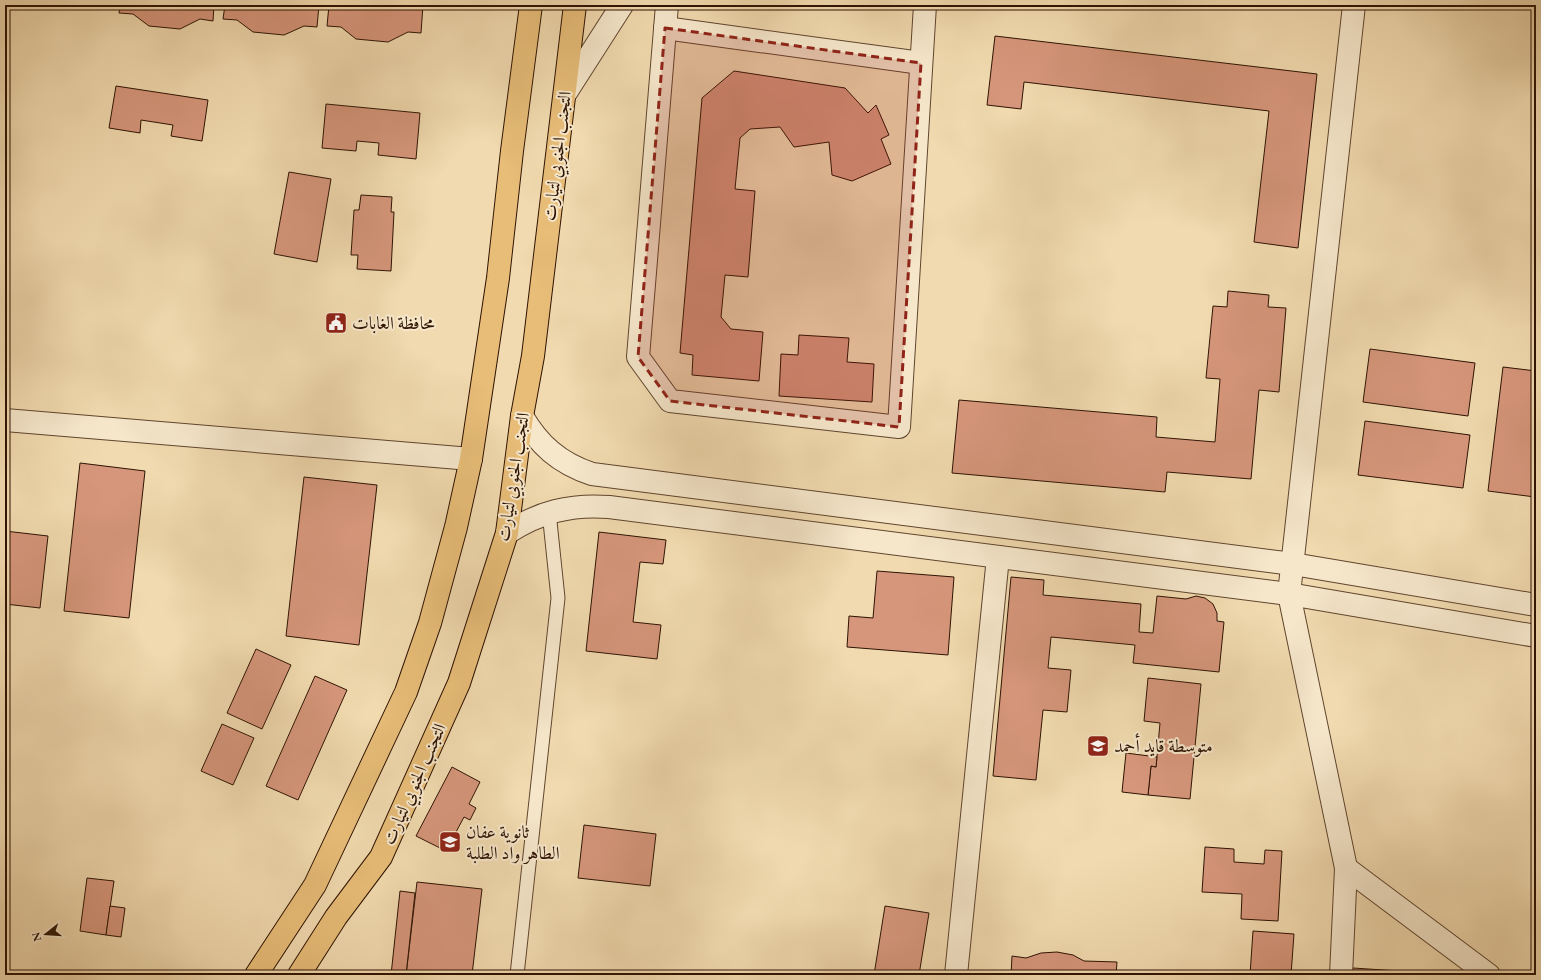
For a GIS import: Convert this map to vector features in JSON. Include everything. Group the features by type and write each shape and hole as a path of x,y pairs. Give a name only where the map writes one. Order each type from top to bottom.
{"highway":[{"path":"256,975 315,886 406,692 430,623 456,527 471,459 498,278 512,151 531,5"},
{"name":"التجنب الجنوبي لتيارت","path":"299,975 336,917 384,850 459,683 507,532 522,416 533,356 575,5"}],"street":[{"path":"565,94 622,5"},
{"path":"667,5 638,357 670,400 899,427 925,5"},
{"path":"1341,975 1346,868 1289,594 1354,5"},
{"path":"665,28 921,63"},
{"path":"522,416 539,442 550,453 577,469 592,474 1293,564 1536,605"},
{"path":"5,420 471,459"},
{"path":"507,532 520,524 549,512 579,506 609,507 1289,594 1536,636"},
{"path":"956,975 998,557"},
{"path":"1346,868 1464,966 1489,975"}],"lane":[{"path":"517,975 558,598 549,512"}],"highlighted area":[{"path":"665,28 921,63 899,427 670,401 638,357"}],"building":[{"path":"120,5 214,5 213,21 200,19 180,29 149,26 133,14 119,13"},
{"path":"225,5 319,5 317,27 304,26 284,35 253,32 237,20 223,19"},
{"path":"329,5 423,5 421,33 408,32 388,42 356,39 341,27 327,26"},
{"path":"995,36 1317,74 1298,248 1254,242 1269,111 1024,82 1021,109 987,105"},
{"path":"734,71 845,88 868,113 876,105 889,135 881,139 891,164 852,181 832,175 829,142 794,147 780,127 750,129 740,138 735,189 755,191 748,277 725,275 721,317 731,329 763,332 759,381 692,375 693,355 680,353 702,98"},
{"path":"116,86 208,100 202,141 171,136 173,125 141,120 140,133 109,128"},
{"path":"326,104 420,113 416,159 378,155 379,143 357,141 356,151 322,148"},
{"path":"289,172 331,179 317,262 274,254"},
{"path":"361,195 392,197 391,212 394,212 391,271 357,269 358,255 351,255 354,210 359,210"},
{"path":"1228,291 1269,295 1268,307 1286,308 1279,392 1259,390 1251,479 1167,472 1165,492 952,473 959,400 1157,417 1156,437 1215,442 1220,379 1206,378 1213,306 1227,307"},
{"path":"799,335 849,338 847,362 874,364 872,402 779,396 781,354 798,355"},
{"path":"1370,349 1475,363 1468,416 1363,402"},
{"path":"1503,367 1536,371 1535,497 1488,491"},
{"path":"1365,421 1470,435 1463,488 1358,475"},
{"path":"80,463 145,471 129,618 64,611"},
{"path":"304,477 377,485 359,645 286,636"},
{"path":"5,531 48,536 40,608 5,604"},
{"path":"599,532 666,540 663,564 640,562 633,622 661,625 657,659 586,651"},
{"path":"877,571 954,577 948,655 847,647 849,616 873,618"},
{"path":"1011,577 1044,580 1043,595 1141,604 1139,632 1153,633 1157,596 1186,599 1196,596 1205,598 1213,604 1217,613 1217,621 1224,622 1219,672 1133,663 1135,645 1051,637 1048,668 1071,670 1067,712 1043,710 1036,780 993,776"},
{"path":"256,649 291,665 262,729 227,713"},
{"path":"315,676 347,690 298,800 266,786"},
{"path":"1148,678 1201,684 1190,799 1148,795 1151,766 1156,767 1160,723 1144,721"},
{"path":"222,724 254,738 233,785 201,771"},
{"path":"1126,753 1157,757 1156,767 1151,766 1148,795 1122,792"},
{"path":"452,767 480,782 469,804 476,808 470,820 464,817 446,851 416,836"},
{"path":"584,825 656,834 650,886 578,878"},
{"path":"1205,847 1234,849 1234,862 1264,864 1265,850 1282,851 1278,921 1241,919 1242,894 1202,892"},
{"path":"87,878 114,881 106,935 80,931"},
{"path":"417,882 482,889 472,975 406,975"},
{"path":"400,891 415,893 406,975 391,975"},
{"path":"110,906 125,908 121,937 106,935"},
{"path":"885,906 929,913 919,975 874,975"},
{"path":"1253,931 1294,934 1291,975 1250,975"},
{"path":"1057,952 1073,955 1084,961 1117,962 1116,975 1011,975 1012,956 1026,958 1041,953"},
{"path":"1353,968 1445,974 1445,975 1352,975"}],"place":[{"name":"محافظة الغابات","path":"336,323"},
{"name":"متوسطة قايد أحمد","path":"1098,746"},
{"name":"ثانوية عفان الطاهر واد الطلبة","path":"450,842"}]}
